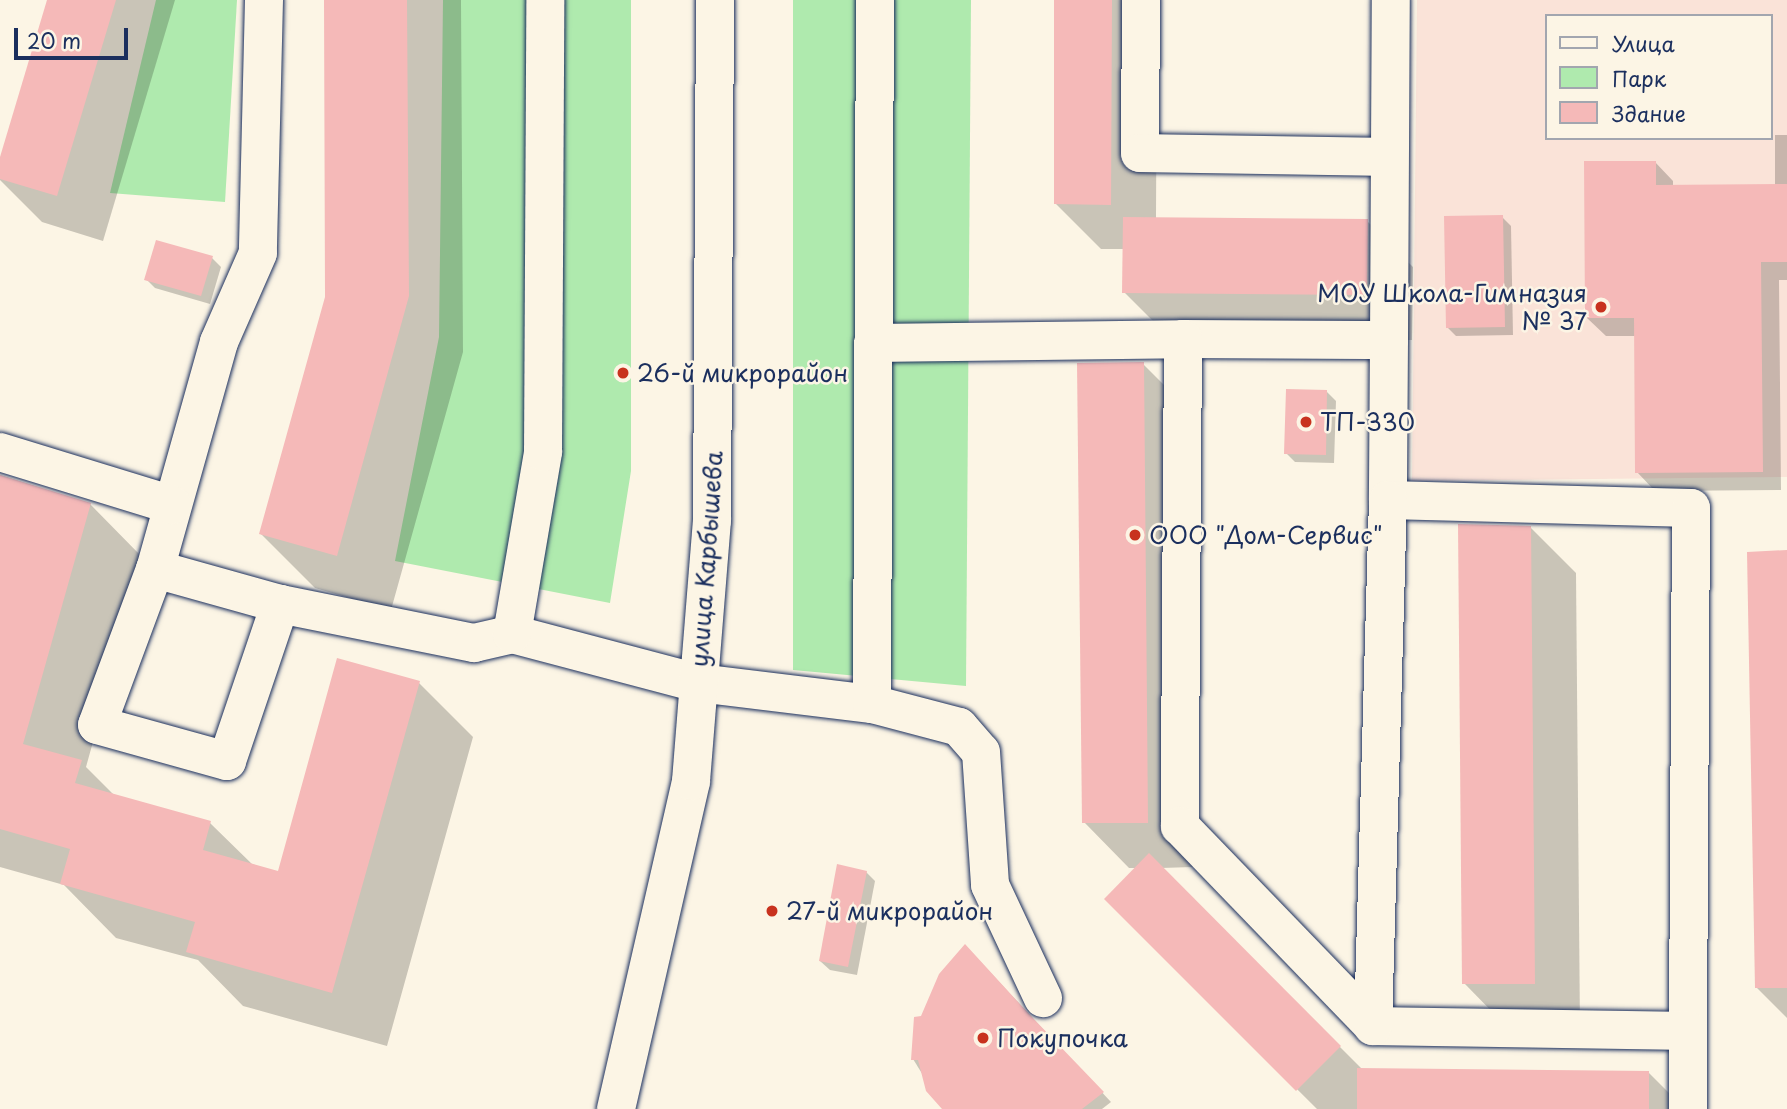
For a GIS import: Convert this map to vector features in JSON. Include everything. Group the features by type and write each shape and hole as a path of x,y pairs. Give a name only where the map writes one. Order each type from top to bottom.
{"street":[{"path":"264,0 258,253 219,342 155,569 97,725 227,761 280,604"},
{"path":"512,634 543,452 545,0"},
{"name":"улица Карбышева","path":"616,1109 691,781 712,521 715,0"},
{"path":"872,704 875,0"},
{"path":"1141,0 1140,153 1389,157"},
{"path":"1373,1026 1388,500 1391,0"},
{"path":"873,343 1183,339 1389,340"},
{"path":"1183,339 1180,826 1373,1026 1688,1031"},
{"path":"0,452 172,505"},
{"path":"1388,500 1690,508 1688,1109"},
{"path":"155,569 280,604 474,643 512,634 698,683 872,704 959,727 981,752 990,885 1043,998"}],"shaded area":[{"name":"МОУ Школа-Гимназия № 37","path":"1417,0 1787,0 1787,477 1412,481"}],"green space":[{"path":"156,0 237,0 225,202 110,193"},
{"path":"443,0 631,0 631,471 610,603 395,561 439,337"},
{"path":"793,0 971,0 966,686 793,670"}],"building":[{"path":"47,0 116,0 57,196 0,179 0,157"},
{"path":"324,0 407,0 409,296 337,556 259,534 325,297"},
{"path":"1054,0 1112,0 1111,205 1054,204"},
{"path":"1584,161 1656,161 1656,185 1787,184 1787,262 1761,262 1763,472 1635,473 1634,318 1585,318"},
{"path":"1503,215 1505,327 1446,328 1444,216"},
{"path":"1123,217 1368,219 1367,295 1122,293"},
{"path":"156,240 213,256 201,296 144,280"},
{"path":"1144,362 1148,823 1082,823 1077,363"},
{"name":"ТП-330","path":"1286,389 1327,390 1326,455 1284,454"},
{"path":"0,475 91,503 23,744 82,760 75,783 211,821 203,850 278,871 337,658 420,681 332,993 186,952 195,922 60,884 70,849 0,829"},
{"path":"1458,524 1531,526 1535,984 1462,984"},
{"path":"1787,550 1787,988 1755,988 1747,552"},
{"path":"1149,853 1341,1046 1296,1091 1104,899"},
{"path":"837,864 867,871 848,967 819,961"},
{"name":"Покупочка","path":"965,944 1104,1092 1082,1109 942,1109 926,1091 918,1060 911,1060 914,1017 921,1016 939,974"},
{"path":"1357,1068 1649,1071 1649,1109 1357,1109"}],"place":[{"name":"МОУ Школа-Гимназия № 37","path":"1601,307"},
{"name":"26-й микрорайон","path":"623,373"},
{"name":"ТП-330","path":"1306,422"},
{"name":"ООО \"Дом-Сервис\"","path":"1135,535"},
{"name":"27-й микрорайон","path":"772,911"},
{"name":"Покупочка","path":"983,1038"}]}
